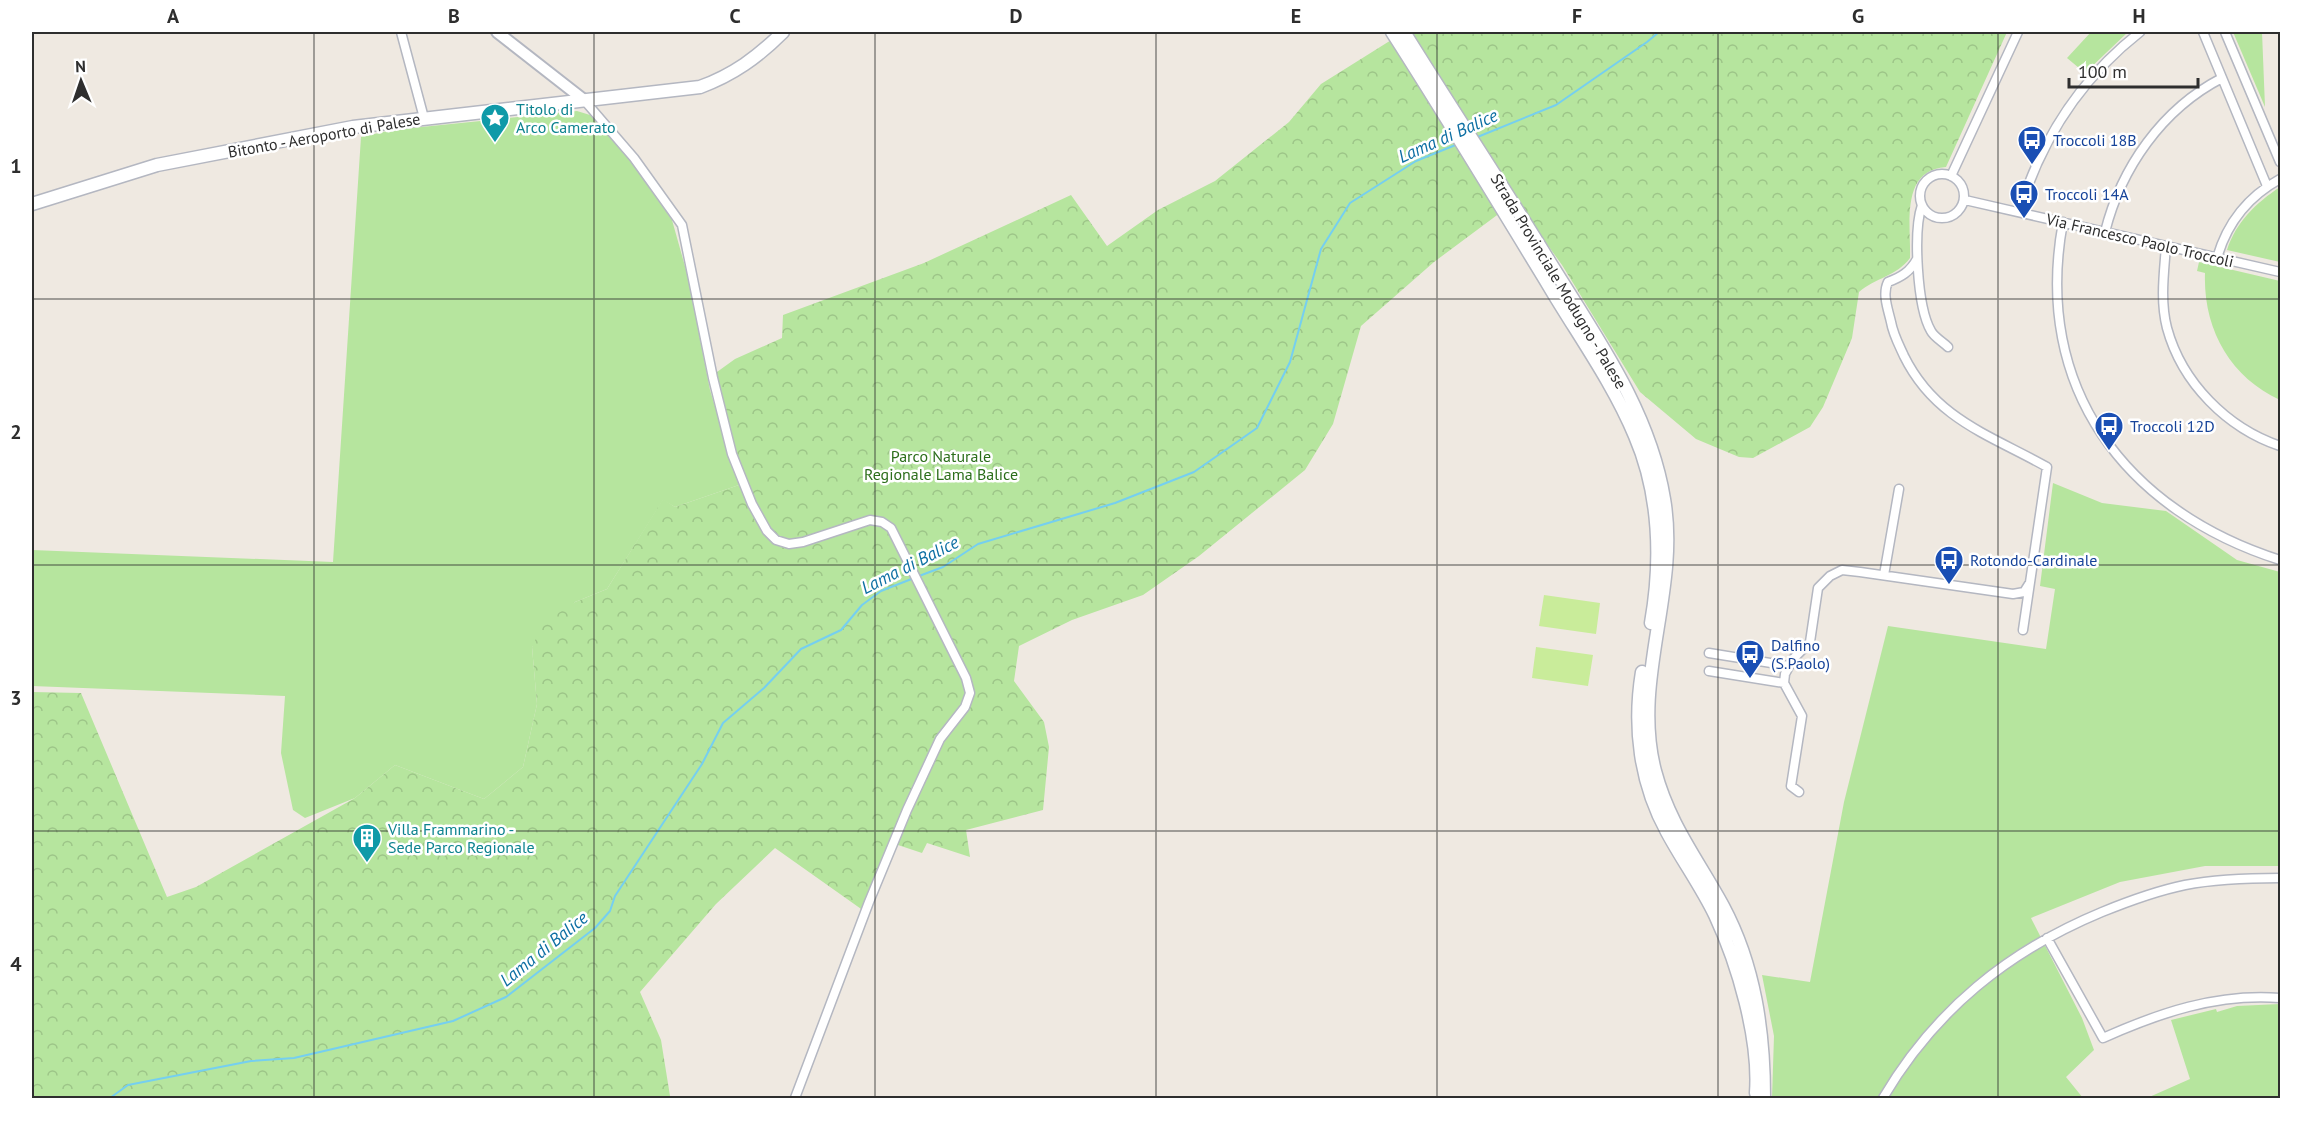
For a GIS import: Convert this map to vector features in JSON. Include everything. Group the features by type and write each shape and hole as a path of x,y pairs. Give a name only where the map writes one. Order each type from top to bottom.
{"main road":[{"name":"Bitonto - Aeroporto di Palese","path":"32,204 157,165 353,127 700,87 726,77 746,65 783,32"},
{"name":"Strada Provinciale Modugno - Palese","path":"1392,32 1411,52 1516,219 1610,359 1646,430 1656,463 1668,530 1664,599 1648,685 1651,754 1674,825 1724,908 1743,951 1754,988 1762,1034 1764,1098"},
{"name":"Strada Provinciale Modugno - Palese","path":"1404,32 1411,52"},
{"name":"Strada Provinciale Modugno - Palese","path":"1516,219 1614,395 1635,436 1646,471 1658,535 1658,567 1640,688 1638,733 1641,760 1666,831 1715,915 1732,957 1751,1037 1755,1098"}],"street":[{"path":"401,32 424,118"},
{"path":"497,32 584,100 634,158 682,225 713,378 730,444 752,504 766,531 782,543 795,543 870,520 886,524 894,534 968,682 968,701 945,731 907,810 869,902 795,1098"},
{"path":"1952,176 2018,32"},
{"path":"2019,212 2032,174 2057,122 2090,79 2140,32"},
{"path":"2203,32 2267,186"},
{"path":"2225,32 2280,162"},
{"path":"2105,232 2117,193 2140,151 2163,122 2190,97 2222,78"},
{"path":"1922,205 1930,215 1943,219 1956,214 1965,200 1961,184 1952,176 1936,175 1924,183 1921,190 1922,205 1917,218 1917,259 1925,318 1932,333 1948,346"},
{"path":"2217,258 2224,238 2239,213 2267,186 2280,179"},
{"name":"Via Francesco Paolo Troccoli","path":"1965,200 2280,272"},
{"path":"2063,222 2056,284 2061,328 2071,373 2099,431 2132,473 2170,507 2222,537 2280,560"},
{"path":"2166,246 2162,286 2167,327 2181,364 2200,391 2234,424 2280,446"},
{"path":"1917,259 1913,268 1902,277 1888,282 1885,289 1893,332 1910,366 1929,395 1956,419 2047,467 2023,630"},
{"path":"1884,575 1899,489"},
{"path":"1799,792 1791,786 1802,716 1784,683 1789,666 1810,642 1818,588 1830,576 1842,570 2013,594 2024,592 2030,582"},
{"path":"1709,653 1789,666"},
{"path":"1709,670 1784,683"},
{"path":"1883,1098 1910,1057 1956,1005 2008,961 2047,938 2140,897 2184,885 2237,878 2280,878"},
{"path":"2047,938 2103,1038 2174,1010 2211,1001 2257,996 2280,998"}],"green space":[{"name":"Parco Naturale Regionale Lama Balice","path":"1404,32 2007,32 1946,167 1931,170 1921,178 1915,188 1910,215 1910,258 1899,269 1859,292 1852,338 1823,407 1810,427 1753,458 1739,457 1696,439 1640,392 1562,265 1516,201 1434,262 1361,326 1333,424 1305,470 1199,556 1143,595 1072,620 1019,646 1014,681 1044,722 1049,747 1043,810 966,830 970,857 927,843 922,853 892,843 864,911 775,848 716,904 640,992 661,1040 670,1096 32,1098 32,692 81,693 167,897 196,887 355,798 395,765 484,799 523,767 537,704 532,647 543,623 575,602 607,589 663,499 675,507 739,485 742,491 710,377 735,359 782,338 783,315 924,263 1071,195 1107,246 1158,210 1215,181 1289,122 1321,84"},
{"path":"2091,32 2128,32 2085,73 2067,58"},
{"path":"2233,32 2262,32 2265,107"},
{"path":"577,111 590,115 631,160 672,220 688,277 710,390 739,485 675,507 663,500 607,589 575,602 532,647 537,704 523,767 484,799 395,765 355,798 305,818 293,810 281,753 285,696 32,686 32,550 333,562 361,137 392,130"},
{"path":"2280,187 2280,262 2227,250 2241,222"},
{"path":"2199,262 2280,281 2280,400 2247,378 2223,349 2209,313 2205,273 2197,271"},
{"path":"2053,483 2102,503 2166,511 2237,560 2280,572 2280,866 2205,866 2120,882 2031,918 2082,1018 2094,1050 2066,1077 2083,1098 1772,1098 1774,1036 1762,975 1810,982 1844,802 1888,626 2046,649 2055,589 2040,586"},
{"path":"1544,595 1600,603 1596,634 1539,626"},
{"path":"1536,647 1593,655 1588,686 1532,678"},
{"path":"2280,1004 2280,1098 2147,1098 2190,1079 2171,1020 2216,1009 2217,1012 2237,1006"}],"waterway":[{"name":"Lama di Balice","path":"1475,138 1556,105 1659,32"},
{"name":"Lama di Balice","path":"919,576 943,567 978,544 1115,503 1194,472 1257,428 1290,362 1321,249 1350,203 1416,161 1458,144"},
{"name":"Lama di Balice","path":"110,1098 128,1085 251,1061 294,1058 453,1021 506,997 595,928 610,911 615,896 702,764 723,723 764,688 801,649 841,630 862,605 881,591 914,578"}],"place":[{"name":"Titolo di Arco Camerato","path":"495,144"},
{"name":"Troccoli 18B","path":"2032,166"},
{"name":"Troccoli 14A","path":"2024,220"},
{"name":"Troccoli 12D","path":"2109,452"},
{"name":"Rotondo-Cardinale","path":"1949,586"},
{"name":"Dalfino (S.Paolo)","path":"1750,680"},
{"name":"Villa Frammarino - Sede Parco Regionale","path":"367,864"}]}
